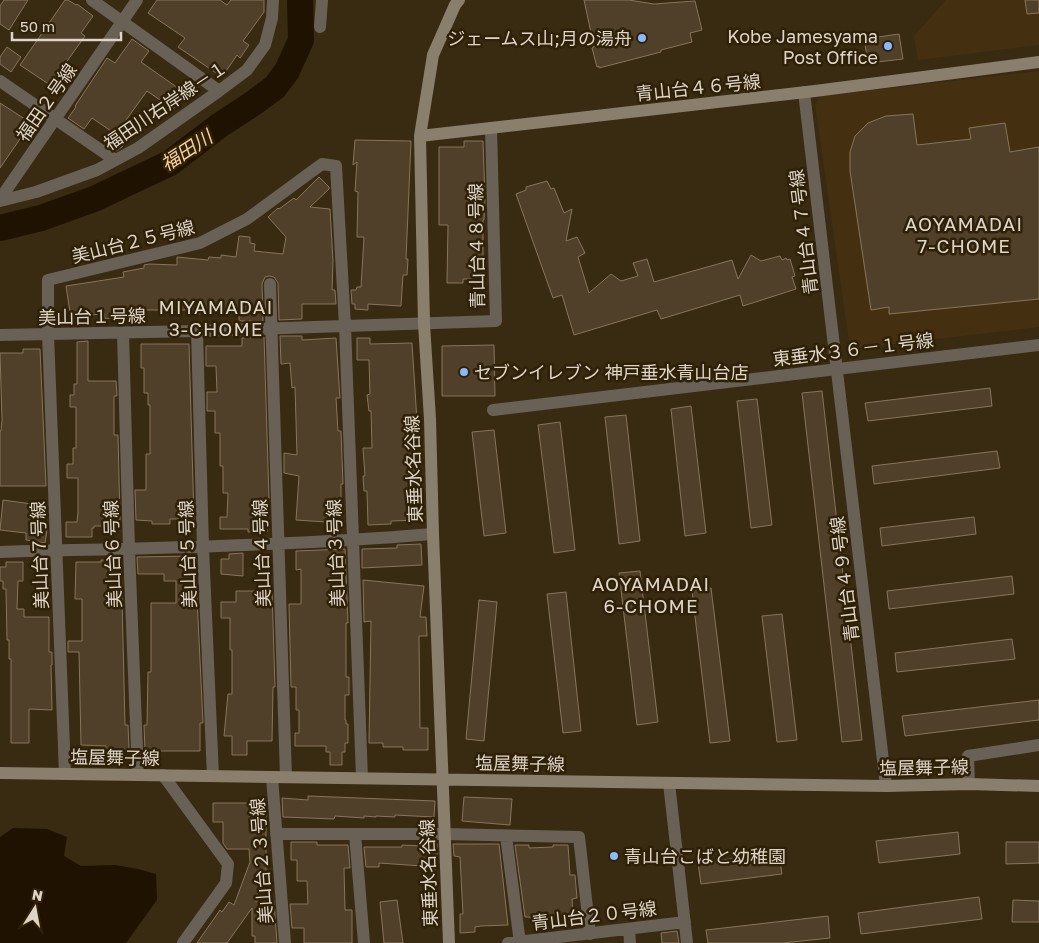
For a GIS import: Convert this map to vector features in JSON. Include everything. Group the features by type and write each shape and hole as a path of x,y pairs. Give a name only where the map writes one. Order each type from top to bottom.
{"street":[{"path":"92,0 219,91"},
{"name":"福田２号線","path":"0,200 137,0"},
{"name":"福田川右岸線－１","path":"0,200 36,192 97,170 169,127 219,91 247,70 265,46 272,18 273,0"},
{"path":"320,27 322,0"},
{"name":"東垂水名谷線","path":"449,943 430,419 424,324 420,136 433,55 459,0"},
{"name":"青山台４６号線","path":"420,136 804,92 1039,62"},
{"path":"0,81 115,160"},
{"name":"青山台４７号線","path":"804,92 836,368"},
{"name":"青山台４８号線","path":"424,324 496,321 491,128"},
{"name":"美山台２５号線","path":"48,334 48,280 200,243 247,219 322,164 336,166 345,326"},
{"name":"美山台４号線","path":"270,284 286,777"},
{"name":"美山台１号線","path":"0,335 424,324"},
{"name":"美山台３号線","path":"345,326 362,778"},
{"name":"美山台５号線","path":"197,331 203,547 213,776"},
{"name":"美山台６号線","path":"123,333 138,774"},
{"name":"美山台７号線","path":"48,334 65,774"},
{"name":"東垂水３６－１号線","path":"493,410 1039,345"},
{"name":"青山台４９号線","path":"836,368 886,786"},
{"path":"0,552 278,544 433,534"},
{"path":"969,784 968,756 1039,745"},
{"name":"塩屋舞子線","path":"0,773 886,786 969,784 1039,786"},
{"path":"163,775 228,864 226,883 183,943"},
{"name":"美山台２３号線","path":"272,776 285,943"},
{"path":"669,783 687,943"},
{"path":"276,834 444,834 580,838 590,934"},
{"path":"355,834 364,943"},
{"path":"506,836 516,943"},
{"name":"青山台２０号線","path":"516,943 576,939 590,934 685,922"},
{"path":"628,929 630,943"}],"shaded area":[{"path":"946,0 1039,0 1039,45 918,60 914,36"},
{"path":"1039,71 1039,327 859,348 849,341 815,104 821,96"},
{"path":"13,828 47,829 67,837 64,856 81,866 115,865 156,874 157,900 126,943 0,943 0,837"}],"building":[{"path":"4,0 28,0 9,30 0,24 0,6"},
{"path":"65,0 77,4 93,16 81,33 85,36 50,85 20,65"},
{"path":"157,0 220,0 227,5 231,0 264,0 264,12 243,41 249,45 240,58 237,55 222,77 178,47 185,38 148,13"},
{"name":"ジェームス山;月の湯舟","path":"584,0 629,0 654,4 695,1 702,30 690,33 692,42 599,68 599,66 597,67 592,48 594,47"},
{"path":"1025,0 1039,0 1039,13 1027,14"},
{"path":"899,34 903,59 868,63 865,44 872,43 871,38"},
{"path":"132,39 149,51 141,62 185,93 173,109 147,91 121,127 131,134 122,147 116,151 104,142 111,131 92,118 84,129 68,118 107,58 115,63"},
{"path":"7,47 21,57 11,72 0,64 0,57"},
{"path":"0,103 31,123 0,168"},
{"path":"913,114 917,145 971,139 969,128 1005,123 1010,152 1039,147 1039,299 889,314 889,307 871,310 850,171 850,152 855,136 868,123 886,116"},
{"path":"355,140 411,141 406,259 408,259 407,275 403,275 401,306 368,304 368,310 355,309 355,304 352,304 351,290 361,287 364,237 357,237 358,192 355,191 357,162 353,165"},
{"path":"464,141 483,141 485,199 483,264 485,264 485,279 463,279 463,283 447,283 448,225 439,225 439,147 464,147"},
{"path":"319,177 329,189 310,207 330,209 333,261 332,290 335,290 336,304 302,304 302,319 279,320 278,283 274,277 269,276 265,277 262,284 263,321 239,320 239,310 200,308 200,314 188,313 188,310 130,309 129,317 120,316 105,319 104,313 71,319 66,286 124,277 123,272 144,268 144,265 149,264 177,265 177,257 208,260 209,257 221,258 221,255 236,257 239,236 250,237 250,243 255,244 254,251 283,254 286,237 268,217 294,198 296,200"},
{"path":"547,181 551,189 554,188 564,213 572,209 566,241 577,237 585,253 578,257 589,293 611,274 621,281 638,276 633,263 647,259 654,282 732,260 738,279 751,255 761,261 780,256 782,260 790,259 795,276 792,277 796,289 743,306 740,295 661,319 657,310 574,335 562,295 553,298 516,194 526,190 526,187"},
{"path":"280,336 302,336 302,340 336,338 340,398 336,398 338,431 341,431 343,484 341,484 341,523 296,520 299,476 284,473 284,453 297,455 295,387 292,388 290,363 281,364"},
{"path":"264,337 269,499 267,499 267,532 248,532 248,529 220,529 220,517 227,517 228,493 223,493 223,466 220,466 220,433 215,433 215,411 207,411 207,392 217,392 216,366 206,366 206,346 242,346 242,338"},
{"path":"357,338 370,338 370,344 412,343 417,421 414,452 417,452 416,467 419,467 416,499 420,499 421,520 391,521 391,524 368,525 367,491 364,491 363,476 365,476 363,448 372,448 371,411 369,411 367,395 370,394 369,360 357,360"},
{"path":"88,341 88,381 116,381 117,396 114,396 114,435 118,435 120,520 117,520 117,526 94,526 92,528 92,537 66,537 66,522 77,522 78,512 78,478 67,478 67,464 73,464 73,448 76,448 76,407 70,407 70,395 74,395 74,384 77,384 77,342"},
{"path":"141,344 189,344 194,519 170,519 170,524 152,524 152,521 136,520 135,490 146,490 146,454 150,454 150,405 148,405 148,393 144,393 144,368 141,368"},
{"path":"494,345 495,396 442,396 442,346"},
{"path":"23,349 40,349 46,486 0,486 0,431 2,420 0,353 23,353"},
{"path":"990,388 992,406 868,421 865,403"},
{"path":"822,391 862,740 842,742 802,393"},
{"path":"757,399 772,525 751,528 737,401"},
{"path":"691,406 706,533 685,536 671,409"},
{"path":"626,415 640,541 619,544 605,417"},
{"path":"560,422 575,550 554,553 538,425"},
{"path":"494,430 506,533 484,536 472,432"},
{"path":"997,451 1000,468 874,484 872,466"},
{"path":"3,500 46,506 42,529 47,530 45,543 26,540 26,533 0,530"},
{"path":"974,517 976,534 882,546 880,528"},
{"path":"421,544 422,565 362,568 362,549 397,548 397,545"},
{"path":"345,549 348,623 346,623 346,677 349,677 349,695 345,695 345,720 346,724 348,724 348,743 345,743 345,752 342,752 342,765 330,765 330,752 326,752 326,746 295,746 295,733 299,733 299,710 296,710 296,687 291,687 289,604 301,604 301,569 296,570 296,551"},
{"path":"243,553 243,576 221,574 221,559 229,559 229,554"},
{"path":"195,556 203,723 200,723 200,751 145,751 144,725 147,725 148,672 151,672 151,603 176,603 176,581 164,581 164,574 138,574 137,557"},
{"path":"107,557 121,557 125,725 128,725 129,749 106,749 106,746 81,745 79,652 68,652 68,641 82,641 82,599 75,599 76,562 101,562 101,560 107,560"},
{"path":"6,562 23,562 23,581 18,581 17,609 24,609 24,617 49,617 49,652 52,652 52,710 29,709 29,743 11,743 11,659 9,659 9,640 7,640 6,589 3,589 3,581 0,581 0,567 6,567"},
{"path":"640,571 658,722 637,725 619,573"},
{"path":"1012,576 1014,594 889,609 887,591"},
{"path":"363,580 424,586 420,617 426,617 427,636 419,636 420,728 428,728 428,750 403,750 403,747 383,747 383,743 369,743 371,621 364,622"},
{"path":"711,588 730,741 710,743 692,591"},
{"path":"236,591 272,591 275,687 273,687 272,741 247,741 247,755 232,755 232,736 224,736 228,694 232,694 232,650 230,650 230,618 221,618 221,602 236,602"},
{"path":"566,592 581,731 563,733 547,594"},
{"path":"479,600 497,602 484,741 466,739"},
{"path":"782,614 797,740 777,742 762,616"},
{"path":"1012,639 1015,659 897,672 895,653"},
{"path":"1039,700 1039,720 905,736 902,716"},
{"path":"308,796 435,801 434,817 395,815 395,817 364,816 364,818 335,816 334,819 283,817 282,798 308,800"},
{"path":"464,797 512,799 510,825 462,821"},
{"path":"213,803 266,803 266,871 255,901 274,901 277,943 255,943 255,936 252,936 252,908 227,943 197,943 220,910 222,912 229,902 234,905 250,862 249,849 227,849 223,843 223,822 213,822"},
{"path":"958,832 960,854 879,863 876,841"},
{"path":"291,842 317,842 317,845 348,845 350,868 344,868 345,910 352,910 352,943 304,943 304,928 292,928 290,904 308,904 307,881 297,881 297,860 291,860"},
{"path":"1006,842 1039,842 1039,863 1006,864"},
{"path":"424,843 437,843 435,870 422,869 422,866 379,863 379,867 366,867 364,847 424,846"},
{"path":"453,844 499,844 508,925 475,927 475,932 460,933 460,914 463,914 460,857 454,856"},
{"path":"515,845 529,845 529,848 568,845 570,875 575,875 577,898 572,899 573,914 550,916 550,920 531,921 530,917 525,917"},
{"path":"779,853 782,874 701,884 698,863"},
{"path":"979,897 982,919 861,934 858,913"},
{"path":"397,900 403,943 384,943 380,902"},
{"path":"1013,900 1039,901 1039,922 1012,922"},
{"path":"828,916 830,938 783,943 708,943 706,930"},
{"path":"677,931 679,943 662,943 661,933"}],"waterway":[{"name":"福田川","path":"0,228 41,218 94,199 170,163 275,87 287,71 301,40 300,0"}],"place":[{"name":"ジェームス山;月の湯舟","path":"642,38"},
{"name":"Kobe Jamesyama Post Office","path":"888,46"},
{"name":"セブンイレブン 神戸垂水青山台店","path":"464,372"},
{"name":"青山台こばと幼稚園","path":"614,856"}],"district":[{"name":"AOYAMADAI 7-CHOME","path":"964,234"},
{"name":"MIYAMADAI 3-CHOME","path":"216,317"},
{"name":"AOYAMADAI 6-CHOME","path":"651,594"}]}
